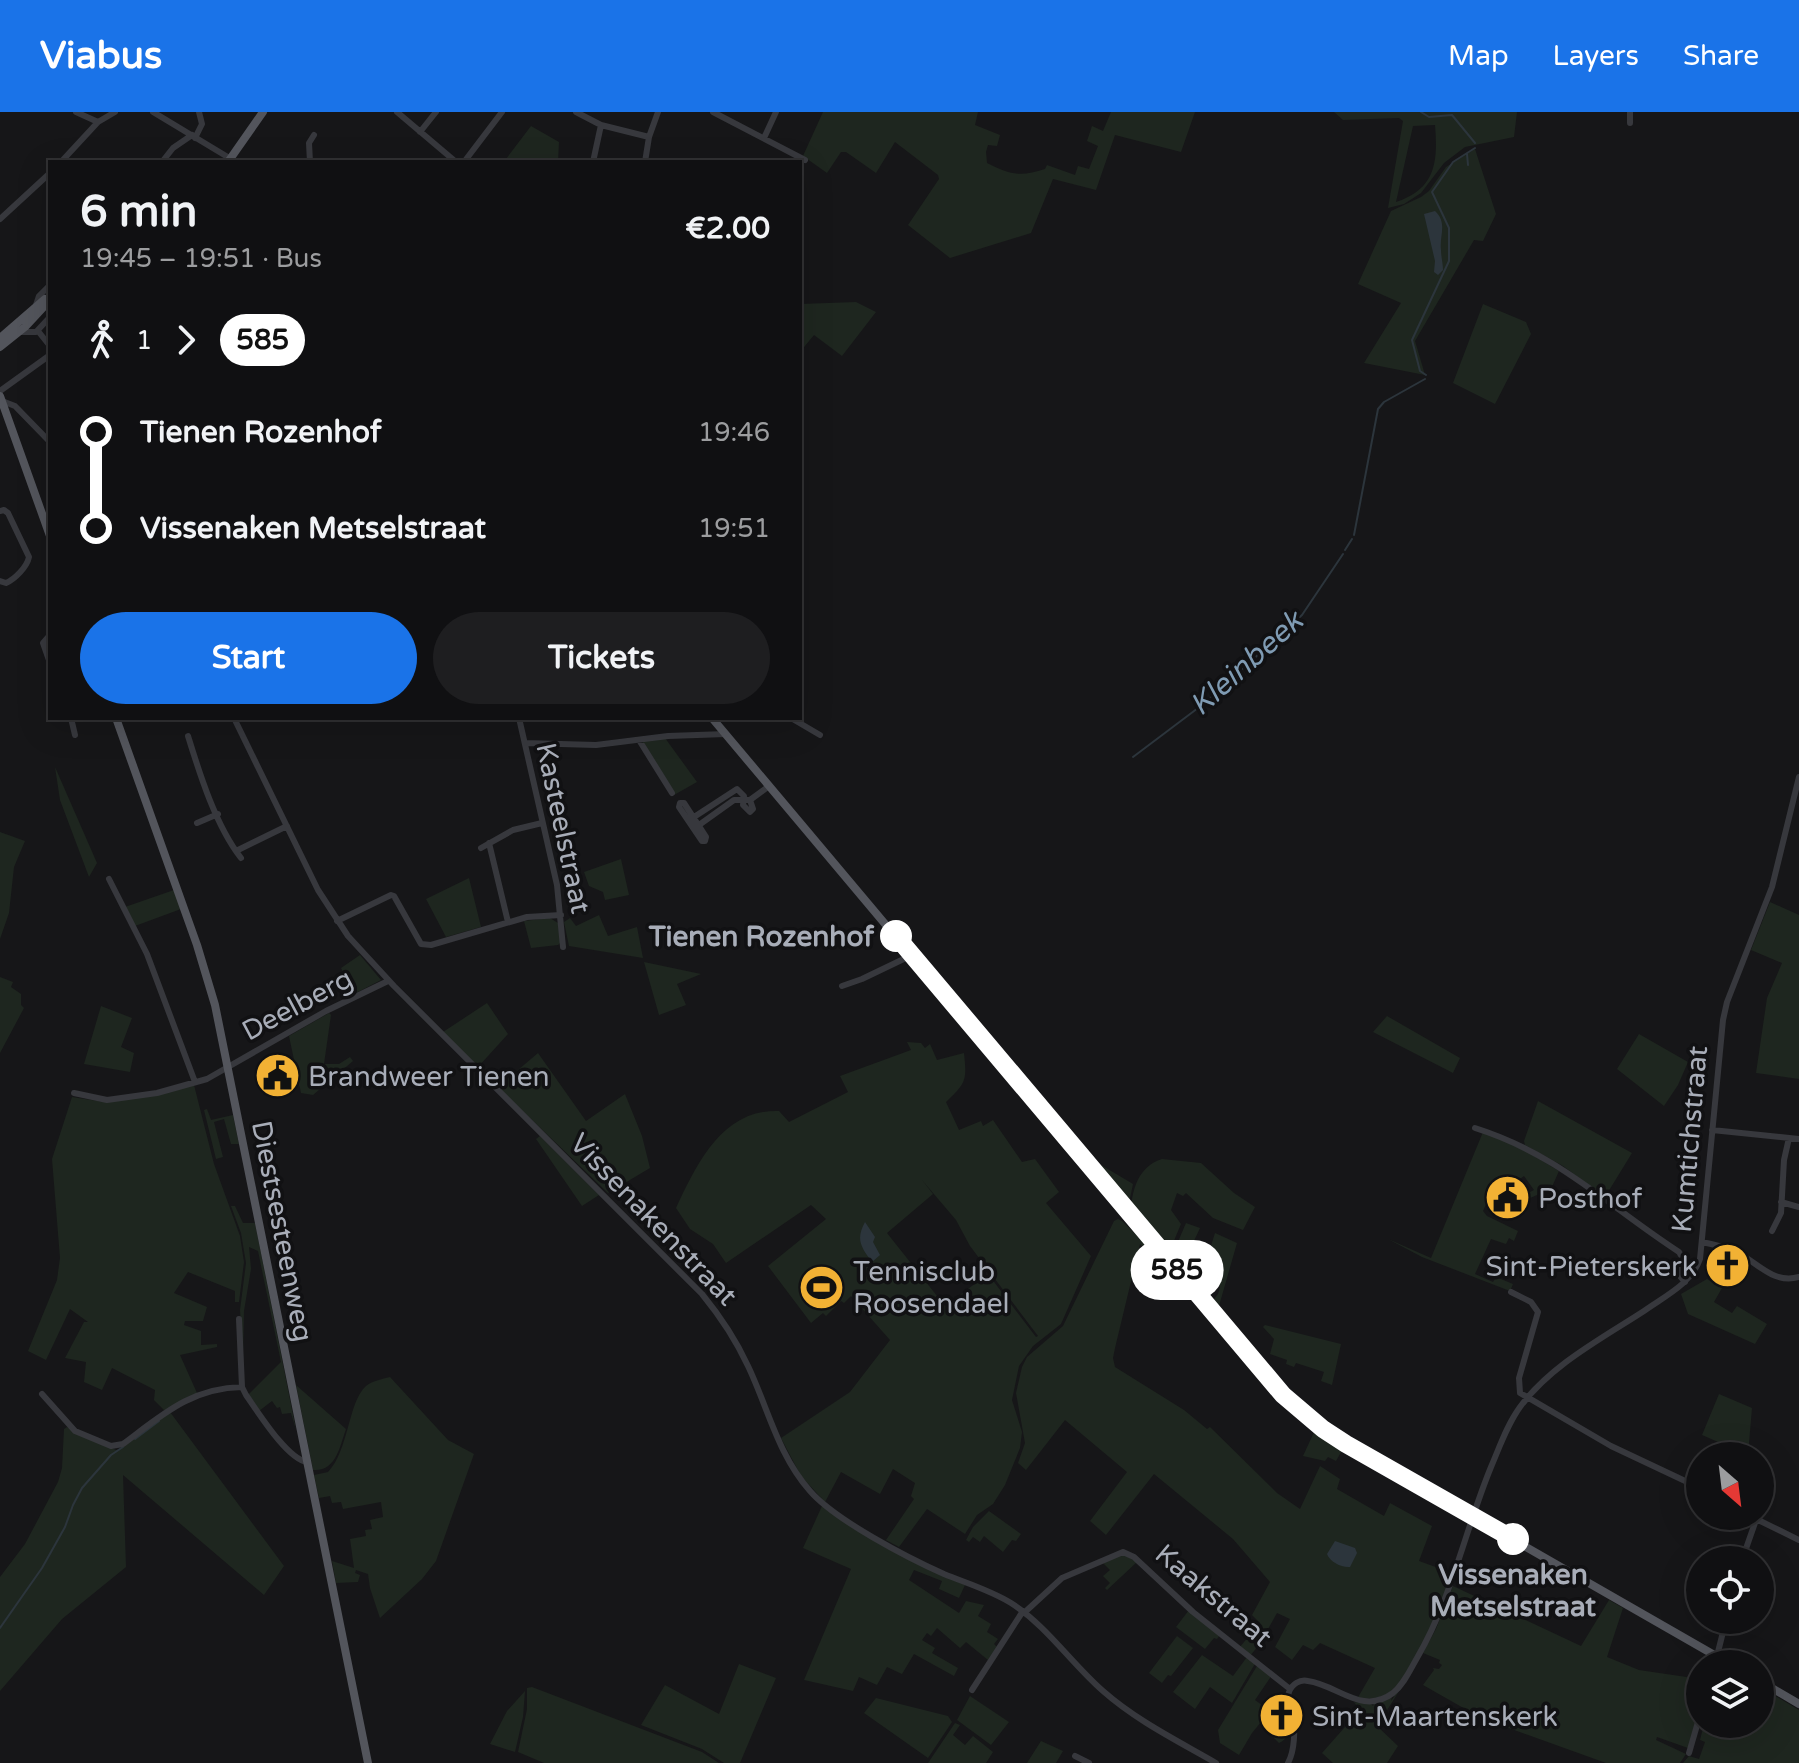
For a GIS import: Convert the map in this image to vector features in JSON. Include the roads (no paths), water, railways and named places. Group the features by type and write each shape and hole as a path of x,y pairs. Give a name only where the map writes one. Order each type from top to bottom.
{"main road":[{"path":"233,160 263,112"},
{"path":"0,338 36,305 48,299"},
{"path":"0,347 48,300"},
{"path":"1,396 48,530"},
{"name":"Diestsesteenweg","path":"117,720 200,954 228,1067 368,1763"},
{"path":"714,720 1283,1395 1323,1429 1699,1650"},
{"path":"1774,1689 1799,1704"}],"street":[{"path":"76,112 98,122"},
{"path":"64,160 98,122 115,112"},
{"path":"153,112 230,160"},
{"path":"164,160 173,148 194,136 202,124 199,112"},
{"path":"397,112 454,160"},
{"path":"420,132 436,112"},
{"path":"466,160 502,112"},
{"path":"576,112 601,125 649,137"},
{"path":"645,160 658,112"},
{"path":"713,112 805,160"},
{"path":"764,138 776,112"},
{"path":"1630,112 1630,123"},
{"path":"593,160 601,125"},
{"path":"310,160 309,143 314,135"},
{"path":"0,219 48,175"},
{"path":"36,305 39,296 48,287"},
{"path":"18,332 36,331 48,319"},
{"path":"36,331 48,344"},
{"path":"48,357 1,396 48,440"},
{"path":"0,511 8,513 29,557 11,580 6,583 0,581"},
{"path":"48,637 43,643 48,657"},
{"path":"71,720 75,735"},
{"name":"Vissenakenstraat","path":"235,720 318,890 337,921 388,981 674,1264 713,1307 749,1367 783,1451 794,1471 817,1498 837,1514 923,1564 997,1595 1024,1612 1111,1698 1143,1721 1216,1763"},
{"name":"Kasteelstraat","path":"519,720 561,915 563,947"},
{"path":"794,720 820,735"},
{"path":"525,743 596,745 726,734"},
{"path":"188,736 218,814 241,858"},
{"path":"639,740 672,793"},
{"name":"Kumtichstraat","path":"1685,1282 1698,1265 1702,1242 1725,1011 1772,887 1799,777"},
{"path":"699,825 734,800 747,800 769,786"},
{"path":"694,817 737,789 747,800"},
{"path":"680,803 684,803 699,825 705,841 679,807 680,803"},
{"path":"197,823 218,814"},
{"path":"481,848 513,830 542,823"},
{"path":"236,851 287,826"},
{"path":"489,843 508,922"},
{"path":"109,879 147,954 195,1082"},
{"path":"337,921 391,895 425,948 527,917 561,915"},
{"path":"842,986 912,955"},
{"name":"Deelberg","path":"74,1093 107,1100 157,1093 207,1079 326,1011 388,981"},
{"path":"1288,1763 1293,1752 1293,1716 1288,1697 1290,1689 1300,1681 1367,1702 1394,1692 1403,1681 1436,1622 1504,1435 1528,1398 1562,1366 1685,1282 1680,1276 1682,1257 1679,1252 1563,1168 1521,1145 1475,1128"},
{"path":"1712,1130 1799,1139"},
{"path":"1772,1231 1781,1213 1789,1138"},
{"path":"1781,1202 1799,1207"},
{"path":"1702,1242 1736,1252 1778,1278 1789,1280 1799,1277"},
{"path":"1511,1292 1531,1302 1538,1312 1519,1378 1520,1393 1611,1446 1686,1481"},
{"path":"239,1319 242,1387 273,1433 300,1461 307,1462"},
{"path":"42,1394 70,1428 114,1447 123,1444 190,1397 242,1387"},
{"path":"1774,1528 1799,1540"},
{"name":"Kaakstraat","path":"1024,1612 1062,1578 1123,1552 1134,1557 1193,1612 1290,1689"},
{"path":"972,1690 1024,1612"},
{"path":"1689,1753 1693,1738"},
{"path":"1196,1763 1200,1754"},
{"path":"1075,1756 1089,1763"}],"waterway":[{"name":"Kleinbeek","path":"1421,112 1429,117 1452,115 1475,143"},
{"name":"Kleinbeek","path":"1426,375 1420,371 1412,340 1449,261 1449,228 1432,192 1453,162 1475,148"},
{"path":"1467,154 1468,165"},
{"name":"Kleinbeek","path":"1354,535 1378,409 1384,402 1425,379"},
{"name":"Kleinbeek","path":"1345,550 1352,539"},
{"name":"Kleinbeek","path":"1133,757 1206,702 1302,615 1343,554"},
{"path":"135,1439 159,1421"},
{"path":"0,1628 42,1568 82,1488 111,1455 123,1447"}],"place":[{"name":"Tienen Rozenhof","path":"896,936"},
{"name":"Brandweer Tienen","path":"277,1076"},
{"name":"Posthof","path":"1507,1198"},
{"name":"Sint-Pieterskerk","path":"1728,1266"},
{"name":"Tennisclub Roosendael","path":"822,1287"},
{"name":"Vissenaken Metselstraat","path":"1513,1539"},
{"name":"Sint-Maartenskerk","path":"1281,1716"}]}
